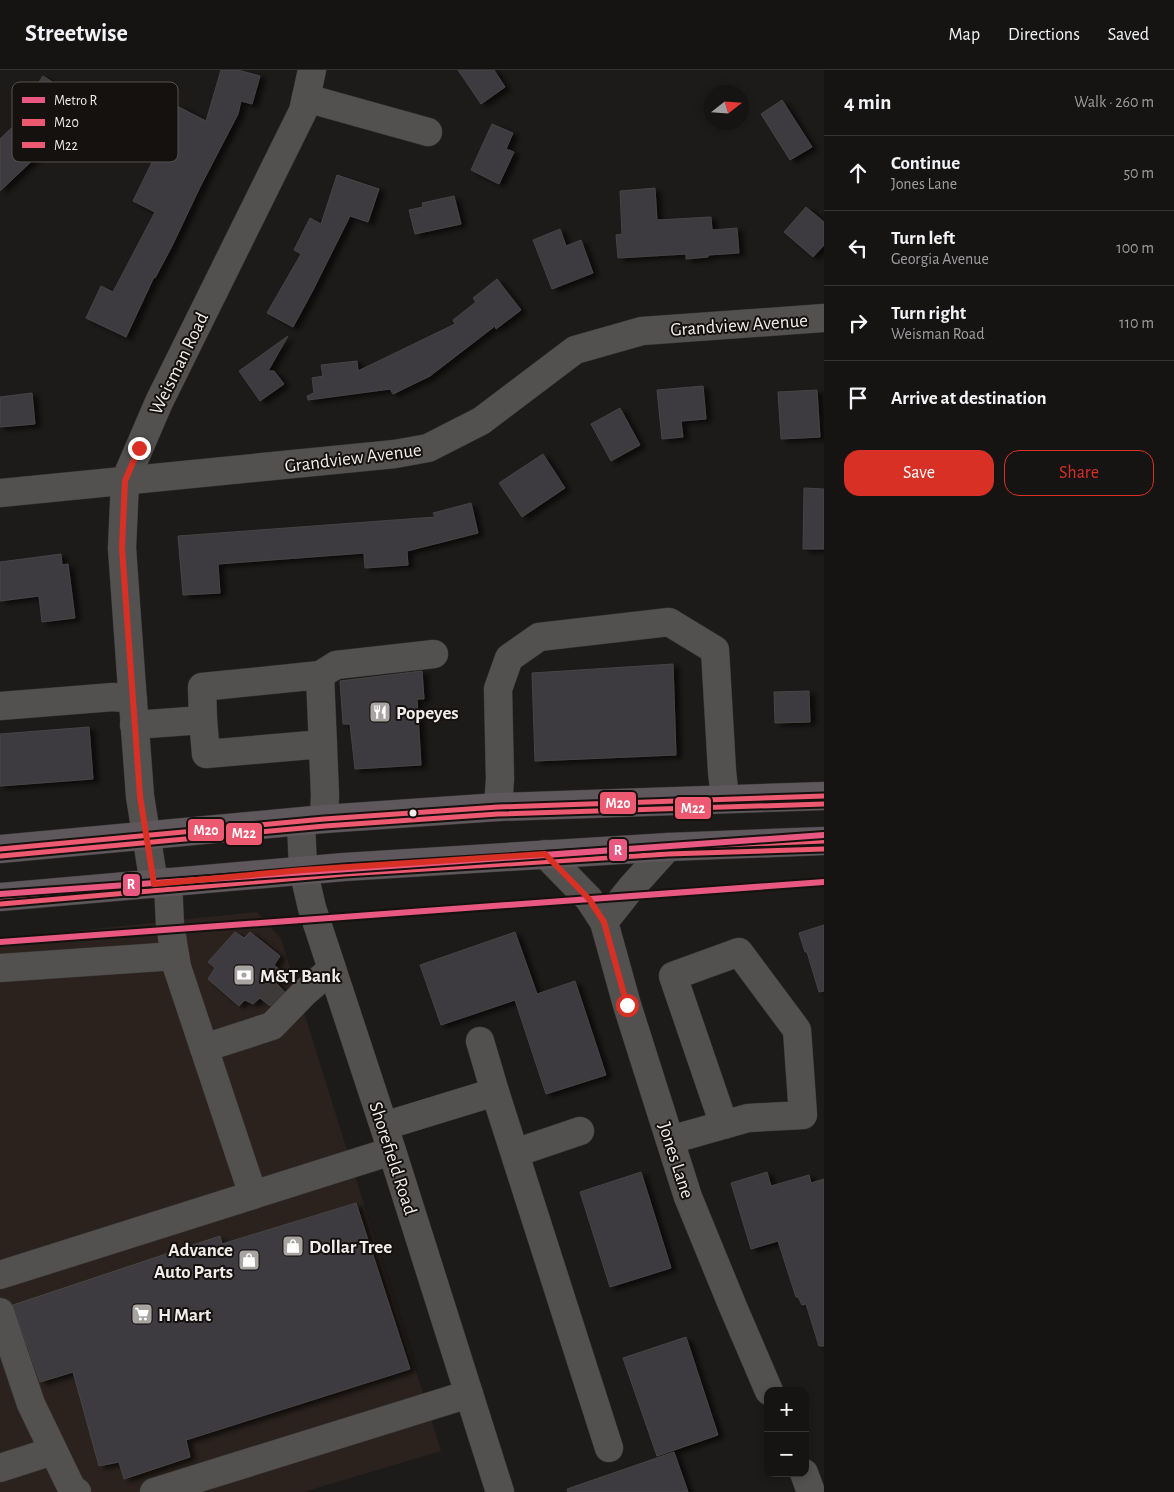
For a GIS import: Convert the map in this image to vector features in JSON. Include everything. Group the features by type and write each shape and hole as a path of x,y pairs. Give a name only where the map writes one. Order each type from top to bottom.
{"main road":[{"path":"0,850 312,821 498,807 824,796"},
{"path":"0,897 303,870 545,854 824,841"}],"street":[{"name":"Weisman Road","path":"254,1195 175,956 161,883 146,836 140,796 122,548 125,481 159,402 303,111 312,70"},
{"path":"306,98 428,132"},
{"name":"Grandview Avenue","path":"0,493 394,454 428,448 481,421 575,350 642,331 824,318"},
{"path":"498,807 500,779 498,689 509,658 539,637 668,622 715,650 725,799"},
{"path":"323,744 206,754 202,687 320,676 336,665 434,654"},
{"name":"Shorefield Road","path":"320,676 325,795 312,821 303,870 312,908 388,1138 500,1492"},
{"path":"0,706 113,698 134,712 203,720"},
{"path":"604,922 631,888 668,848"},
{"name":"Jones Lane","path":"545,854 589,899 604,922 627,1005 688,1197 767,1387"},
{"path":"670,1140 724,1125 748,1118 803,1115 797,1030 739,952 673,976 724,1125"},
{"path":"0,968 175,956"},
{"path":"250,1033 285,995 332,969"},
{"path":"204,1048 272,1026 285,995"},
{"path":"480,1041 609,1448"},
{"path":"0,1276 254,1195 496,1092"},
{"path":"515,1153 580,1131"},
{"path":"0,1312 31,1404 72,1489 77,1492"},
{"path":"154,1492 469,1394"},
{"path":"0,1468 53,1451"},
{"path":"805,1477 811,1492"}],"shaded area":[{"path":"257,912 281,939 441,1451 303,1492 0,1492 0,939"}],"building":[{"path":"221,70 238,70 260,76 252,104 241,101 238,114 172,246 154,277 126,337 86,318 101,286 113,292 155,212 133,201 152,162 178,162 178,107 206,121"},
{"path":"458,70 494,70 505,87 481,104"},
{"path":"43,76 52,82 39,82"},
{"path":"782,100 812,147 790,160 761,114"},
{"path":"492,124 513,133 506,149 514,152 499,184 471,170"},
{"path":"12,128 12,162 31,162 0,191 0,139"},
{"path":"337,175 379,189 368,222 350,216 293,327 267,313 301,254 294,250 310,218 321,224"},
{"path":"655,188 657,220 711,217 712,230 737,228 739,253 686,259 686,254 618,258 616,235 622,234 620,191"},
{"path":"454,196 461,224 415,234 409,210 423,207 422,203"},
{"path":"806,207 824,222 824,245 813,257 784,232"},
{"path":"560,229 566,246 581,240 593,273 552,289 533,240"},
{"path":"497,279 521,310 496,329 495,326 430,376 393,394 390,389 308,400 307,396 314,393 312,378 323,376 321,365 357,361 358,371 455,324 453,320 476,302 473,298"},
{"path":"288,336 268,371 274,371 284,384 260,401 239,371"},
{"path":"703,386 706,419 681,421 683,437 662,439 657,390"},
{"path":"817,390 820,437 781,439 778,392"},
{"path":"32,393 35,424 0,427 0,397"},
{"path":"620,408 640,445 611,461 591,424"},
{"path":"543,454 565,488 522,517 499,483"},
{"path":"804,488 824,489 824,549 803,549"},
{"path":"471,503 478,533 407,551 408,565 365,568 364,553 218,564 220,593 183,595 178,536 435,517 433,513"},
{"path":"61,554 62,565 68,564 75,618 42,622 39,596 0,601 0,562"},
{"path":"673,664 676,755 535,761 532,673"},
{"name":"Popeyes","path":"422,671 424,699 417,699 421,765 355,769 350,724 343,724 340,681"},
{"path":"809,691 810,722 775,723 774,692"},
{"path":"89,727 93,779 0,786 0,734"},
{"path":"824,925 824,991 819,992 799,933"},
{"name":"M&T Bank","path":"235,932 244,938 250,932 280,956 274,965 281,971 275,982 284,991 270,1006 260,998 253,1004 245,1000 239,1006 208,979 215,968 208,962"},
{"path":"515,932 537,994 575,981 606,1075 546,1094 515,1000 441,1025 420,965"},
{"path":"641,1172 671,1268 610,1287 580,1192"},
{"path":"767,1172 771,1186 809,1175 811,1183 824,1179 824,1346 819,1346 806,1304 802,1305 798,1297 796,1297 778,1241 751,1249 731,1183"},
{"path":"356,1203 410,1369 186,1440 190,1457 124,1479 119,1462 99,1466 73,1372 40,1382 13,1305 220,1236 222,1244"},
{"path":"686,1337 718,1435 657,1456 623,1358"},
{"path":"674,1452 688,1492 568,1492 567,1489"}],"tunnel":[{"path":"268,1004 281,988"}],"metro line":[{"name":"R","path":"0,894 824,835"},
{"name":"R","path":"0,942 824,882"}],"transit line":[{"name":"M20","path":"0,849 324,819 498,807 824,796"},
{"name":"M22","path":"1,856 325,826 498,814 824,804"},
{"name":"M20","path":"0,897 344,867 668,847 824,841"},
{"name":"M22","path":"1,904 345,874 668,854 824,849"}],"place":[{"name":"Popeyes","path":"380,712"},
{"name":"M&T Bank","path":"244,975"},
{"name":"Dollar Tree","path":"293,1246"},
{"name":"Advance Auto Parts","path":"249,1260"},
{"name":"H Mart","path":"142,1314"}],"route":[{"path":"139,448 125,481 122,548 140,796 154,884 303,870 545,854 589,899 604,922 627,1005"}]}
